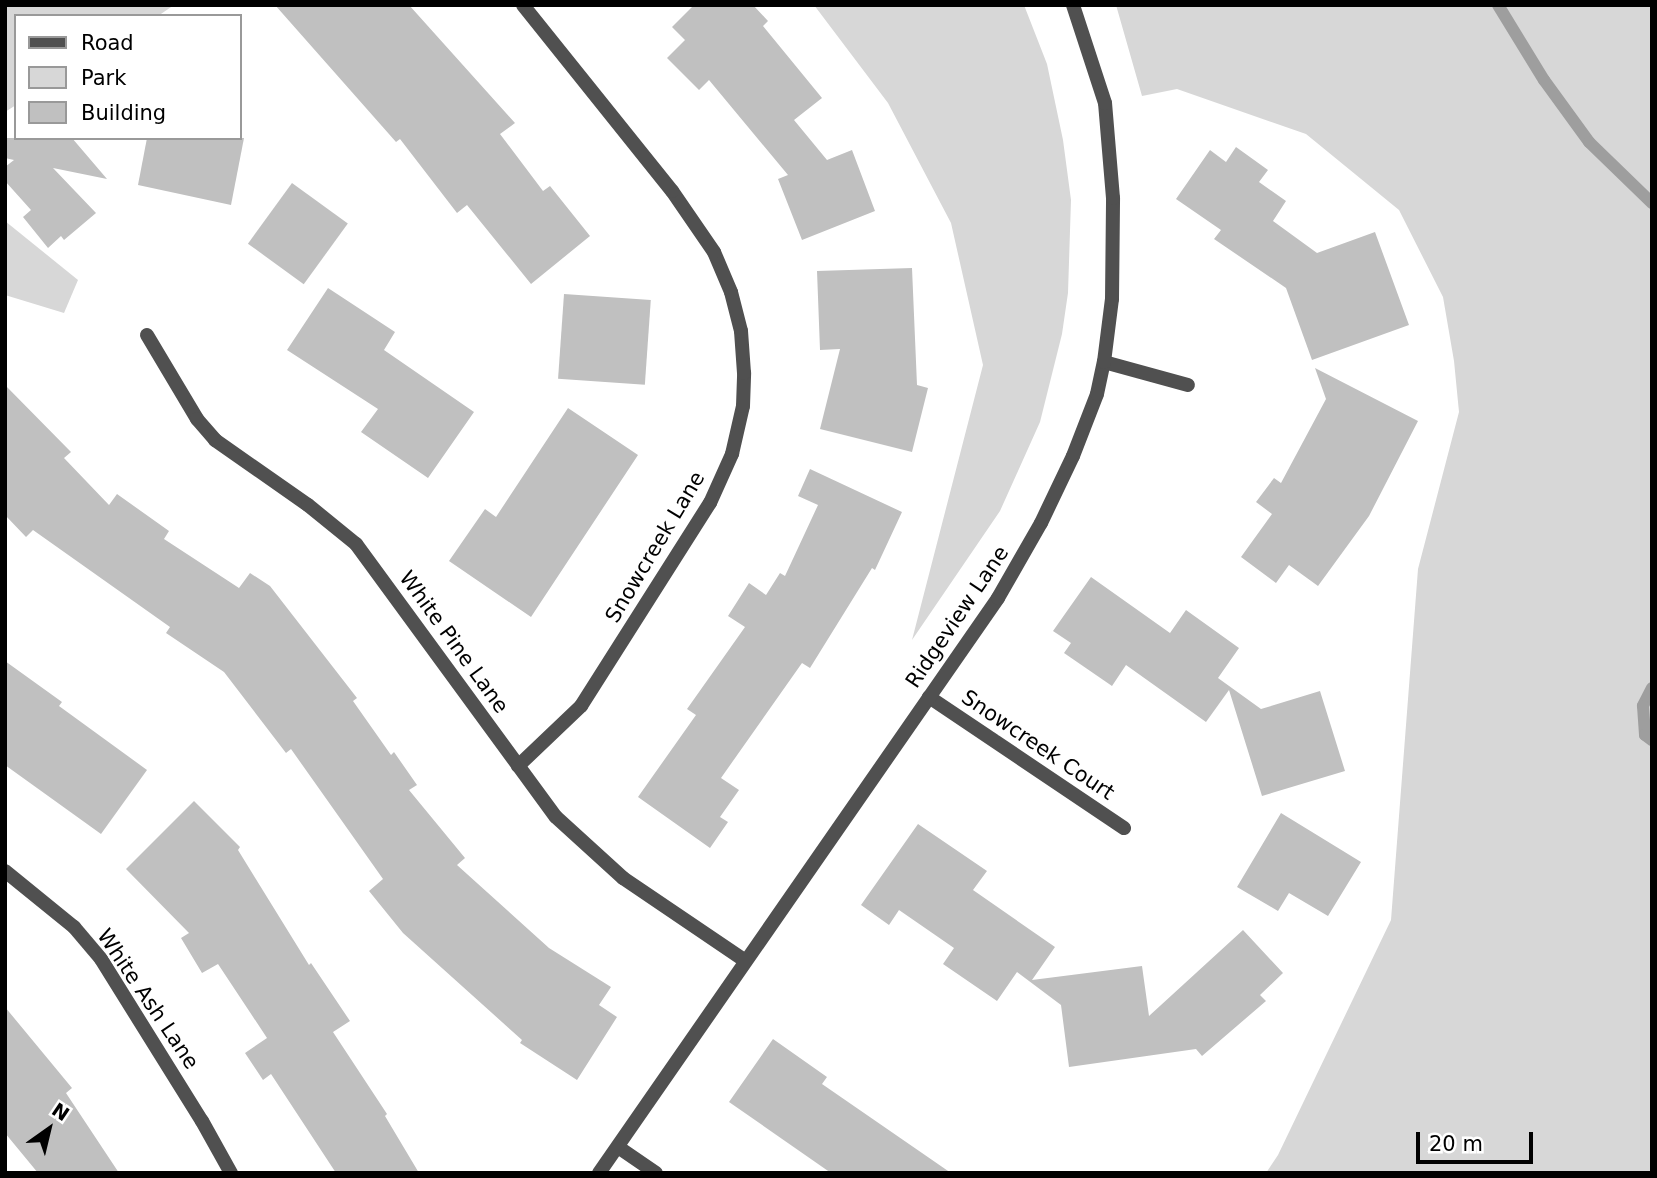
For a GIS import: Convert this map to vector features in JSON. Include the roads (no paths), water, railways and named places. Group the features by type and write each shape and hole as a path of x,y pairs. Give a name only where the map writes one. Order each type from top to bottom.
{"street":[{"name":"Snowcreek Lane","path":"517,766 566,723 587,698 710,503 732,454 743,406 744,373 741,331 731,292 714,252 672,191 523,5"},
{"name":"Ridgeview Lane","path":"599,1173 744,960 998,598 1041,523 1087,422 1104,362 1112,299 1112,168 1105,103 1073,5"},
{"name":"White Pine Lane","path":"147,335 197,419 215,440 308,505 356,544 556,817 589,851 622,878 744,960"},
{"path":"1104,362 1188,385"},
{"name":"Snowcreek Court","path":"929,697 1124,828"},
{"name":"White Ash Lane","path":"5,871 74,927 101,959 202,1121 231,1173"},
{"path":"618,1147 656,1173"}],"waterway":[{"path":"1498,5 1544,80 1589,142 1652,203"},
{"path":"1652,688 1643,706 1645,735 1652,740"}]}
